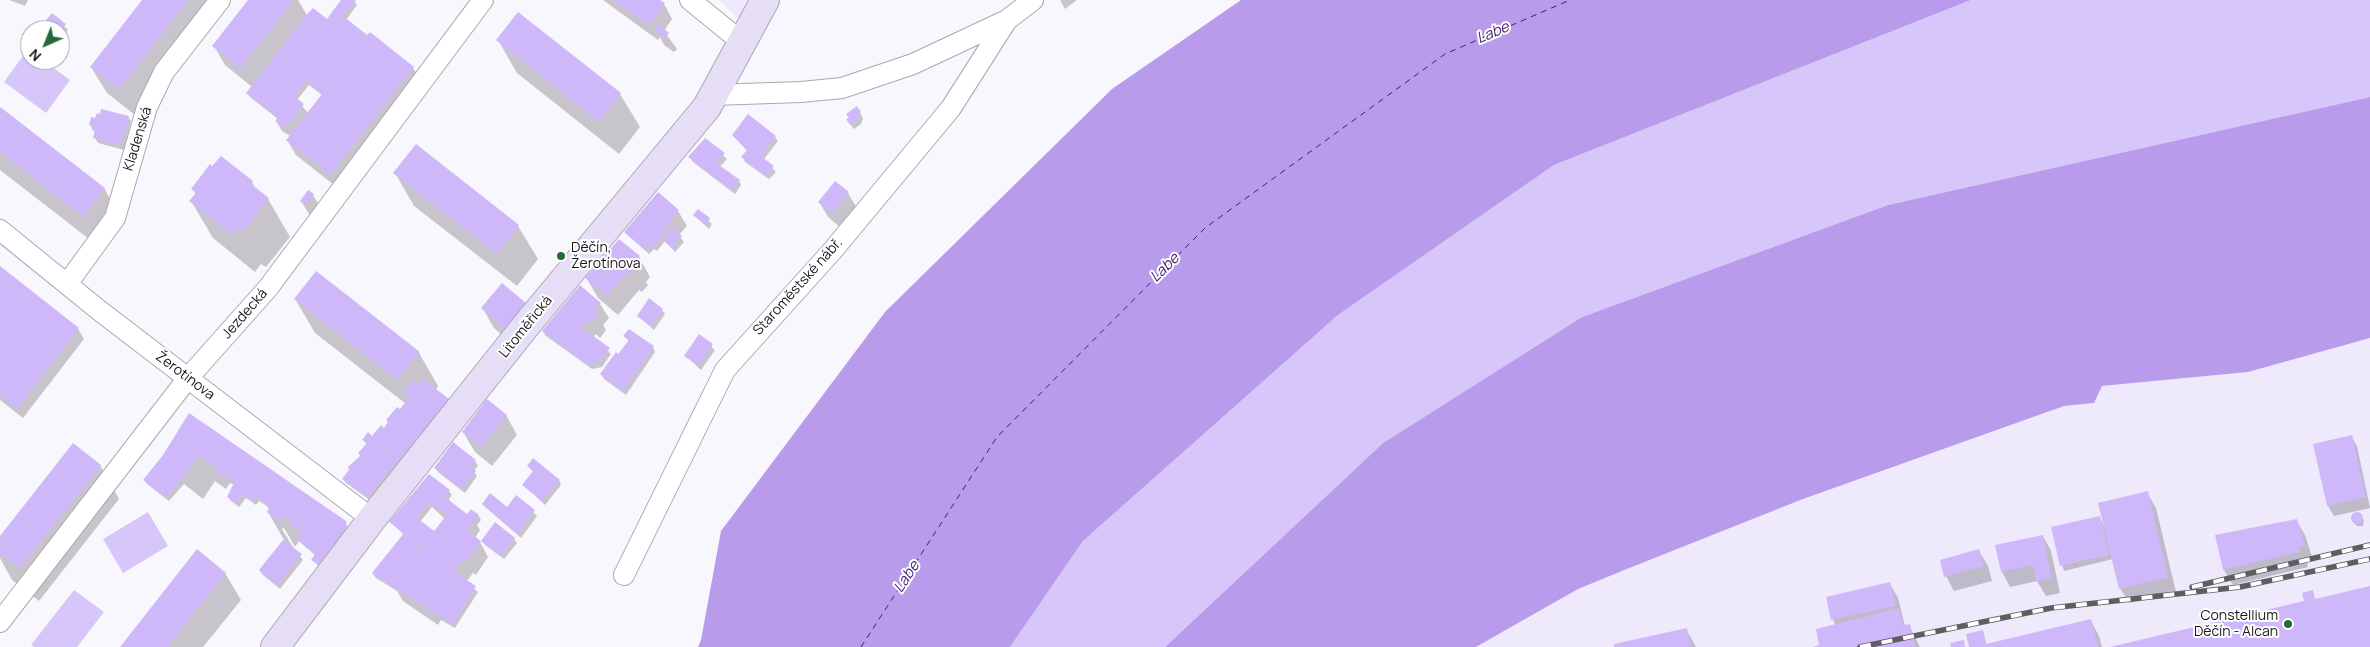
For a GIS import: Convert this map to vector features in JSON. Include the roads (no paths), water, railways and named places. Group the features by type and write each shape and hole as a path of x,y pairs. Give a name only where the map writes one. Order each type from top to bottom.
{"main road":[{"name":"Litoměřická","path":"275,647 372,520 519,334 714,95 765,0"}],"street":[{"name":"Kladenská","path":"67,284 116,218 147,107 164,72 220,0"},
{"name":"Jezdecká","path":"0,622 188,378 268,288 483,0"},
{"path":"690,0 743,43"},
{"name":"Staroměstské nábř.","path":"714,95 802,92 842,88 913,64 1007,20 1033,0"},
{"name":"Staroměstské nábř.","path":"624,575 725,370 833,250 951,108 1007,20"},
{"name":"Žerotínova","path":"0,230 372,520"}],"water":[{"name":"Labe","path":"1241,0 1971,0 1554,165 1338,315 1083,541 1010,647 698,647 701,640 721,531 885,312 1112,89"},
{"path":"2370,97 2370,338 2248,372 2102,386 2094,403 2064,406 1803,499 1578,589 1476,647 1165,647 1383,443 1582,317 1888,205"}],"railway":[{"path":"2192,587 2370,545"},
{"path":"1860,647 2051,608 2240,587 2370,559"}],"place":[{"name":"Děčín, Žerotínova","path":"561,256"},
{"name":"Constellium Děčín - Alcan","path":"2288,624"}]}
